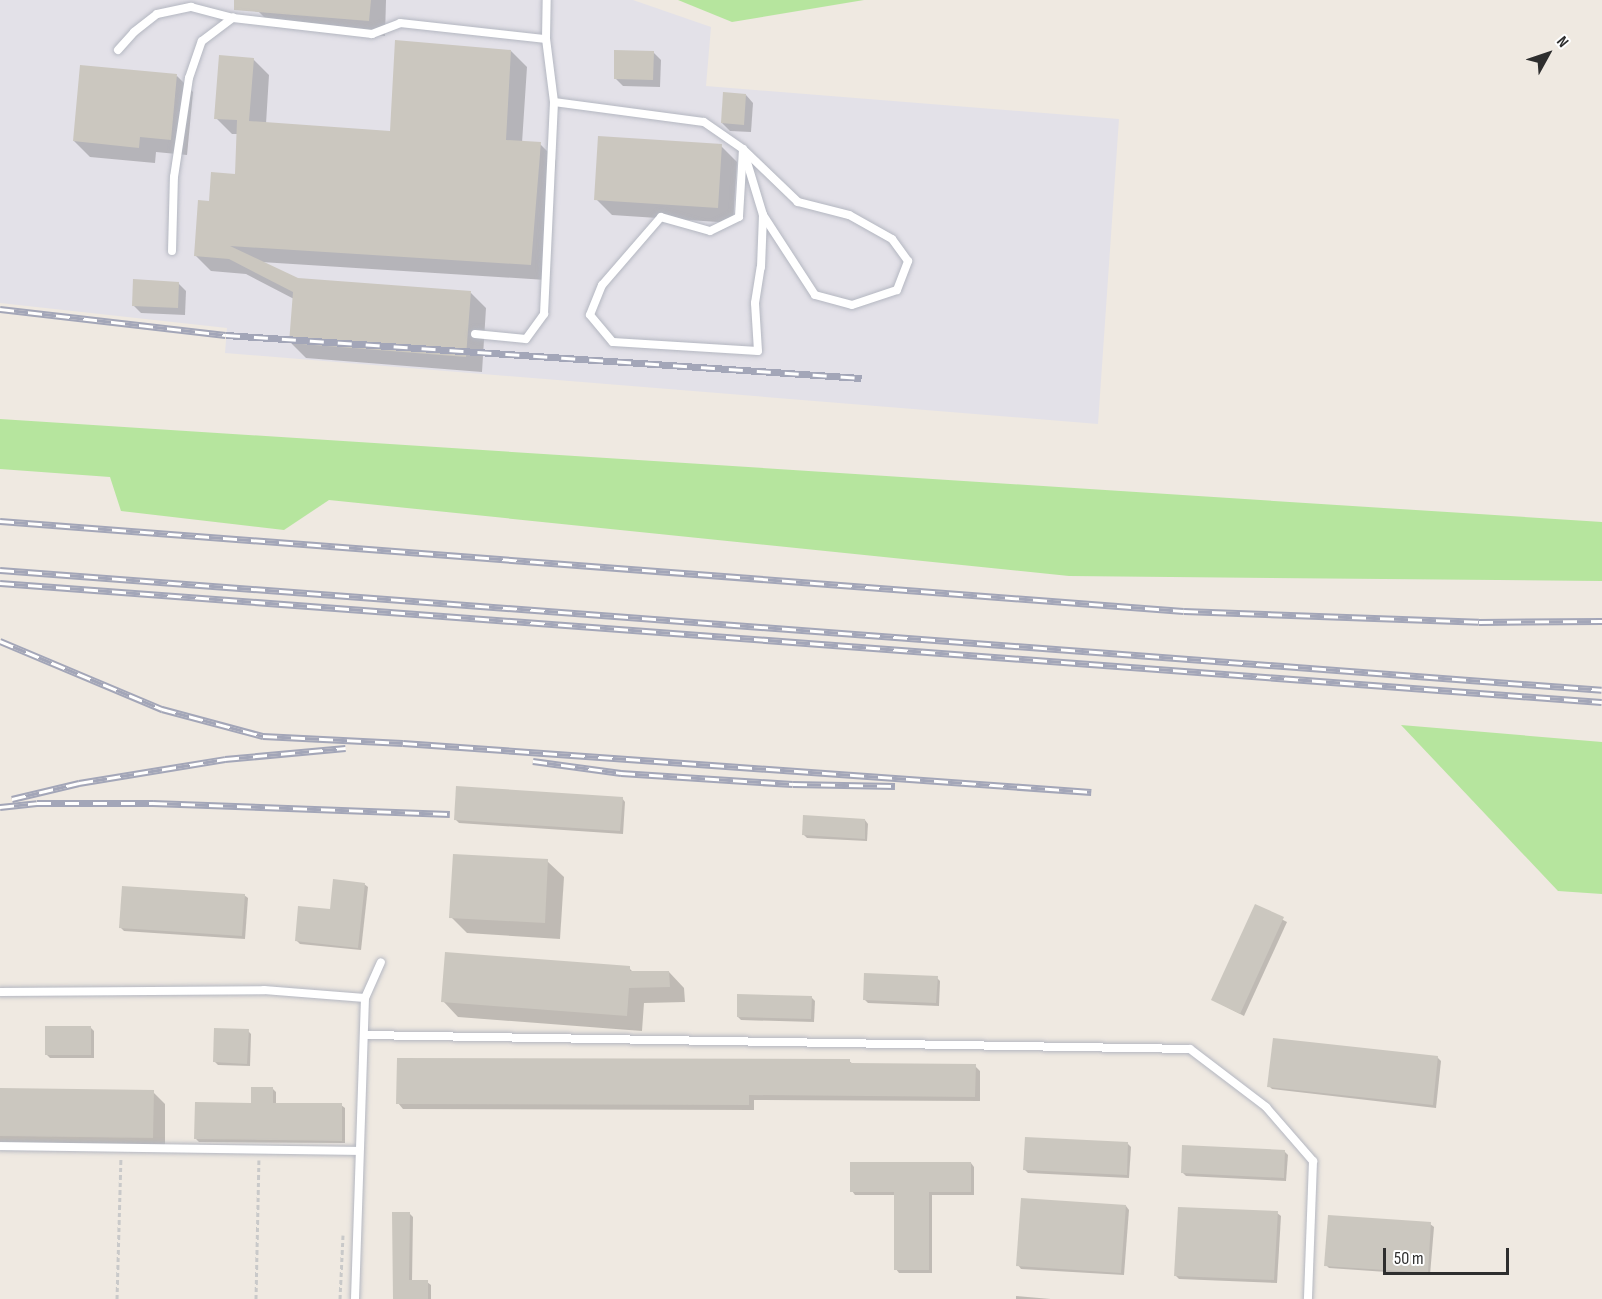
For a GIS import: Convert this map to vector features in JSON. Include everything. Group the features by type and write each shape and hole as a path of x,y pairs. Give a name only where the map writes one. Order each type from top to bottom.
{"lane":[{"path":"475,334 526,339 544,314 554,102 546,39 547,0"},
{"path":"118,50 134,32 157,14 191,7 233,18 372,34 400,23 546,39"},
{"path":"172,251 174,177 189,78 202,41 233,18"},
{"path":"554,102 704,122 743,149 798,202 849,215 892,239 908,261 897,290 852,305 815,295 763,215 743,149"},
{"path":"743,149 739,217 711,231 661,217 602,285 590,315 613,342 758,351 755,303 763,215"},
{"path":"355,1299 365,998 381,962"},
{"path":"0,992 264,990 365,998"},
{"path":"364,1035 1190,1049 1266,1107 1313,1161 1308,1299"},
{"path":"0,1146 359,1151"}],"path":[{"path":"117,1299 121,1148"},
{"path":"256,1299 259,1149"}],"shaded area":[{"path":"0,0 633,0 711,27 706,86 1119,119 1098,424 225,353 227,328 0,303"}],"green space":[{"path":"678,0 864,0 732,22"},
{"path":"0,419 1602,522 1602,581 1069,576 329,500 284,530 121,511 110,477 0,469"},
{"path":"1401,725 1602,742 1602,894 1558,891"}],"building":[{"path":"234,0 371,0 369,21 234,10"},
{"path":"395,40 511,50 506,140 541,142 531,265 230,246 298,278 471,291 466,357 289,343 293,292 229,259 194,256 198,200 209,201 211,172 235,174 237,120 214,119 219,55 254,58 249,121 390,131"},
{"path":"614,50 654,51 653,80 614,79"},
{"path":"80,65 177,74 171,140 140,137 139,148 73,141"},
{"path":"723,92 746,94 744,125 721,123"},
{"path":"598,136 722,144 718,208 594,200"},
{"path":"133,279 179,282 178,308 132,306"},
{"path":"456,786 623,797 620,831 454,820"},
{"path":"803,815 865,819 865,839 802,835"},
{"path":"453,854 548,859 545,923 449,918"},
{"path":"333,879 365,883 358,948 295,941 298,906 330,909"},
{"path":"122,886 245,894 242,936 119,928"},
{"path":"1255,904 1284,917 1240,1014 1211,1000"},
{"path":"445,952 630,966 630,971 669,971 670,987 629,988 627,1016 441,1002"},
{"path":"864,973 938,976 936,1003 863,1000"},
{"path":"737,994 812,996 811,1019 737,1017"},
{"path":"45,1026 91,1026 91,1055 45,1055"},
{"path":"214,1028 249,1029 247,1064 213,1062"},
{"path":"1273,1038 1438,1056 1433,1105 1267,1087"},
{"path":"397,1058 850,1059 850,1063 976,1064 975,1097 749,1095 749,1105 396,1104"},
{"path":"251,1087 273,1087 273,1103 342,1103 342,1141 194,1139 195,1102 251,1103"},
{"path":"0,1088 154,1090 153,1138 0,1136"},
{"path":"1025,1137 1128,1142 1127,1175 1023,1170"},
{"path":"1182,1145 1285,1150 1284,1178 1181,1173"},
{"path":"850,1162 971,1162 971,1192 929,1192 929,1270 894,1270 894,1192 850,1192"},
{"path":"1021,1198 1126,1205 1121,1273 1016,1266"},
{"path":"1178,1207 1278,1211 1274,1280 1174,1276"},
{"path":"392,1212 410,1212 409,1280 428,1280 428,1299 393,1299"},
{"path":"1328,1215 1431,1222 1428,1273 1324,1266"}],"railway":[{"path":"0,309 226,335 862,378"},
{"path":"0,521 1184,611 1479,622 1602,621"},
{"path":"0,570 1602,690"},
{"path":"0,583 1602,702"},
{"path":"0,641 162,709 263,736 403,743 1091,792"},
{"path":"12,799 79,783 225,759 346,748"},
{"path":"533,761 621,773 793,784 895,786"},
{"path":"0,807 37,803 153,803 450,814"}]}
